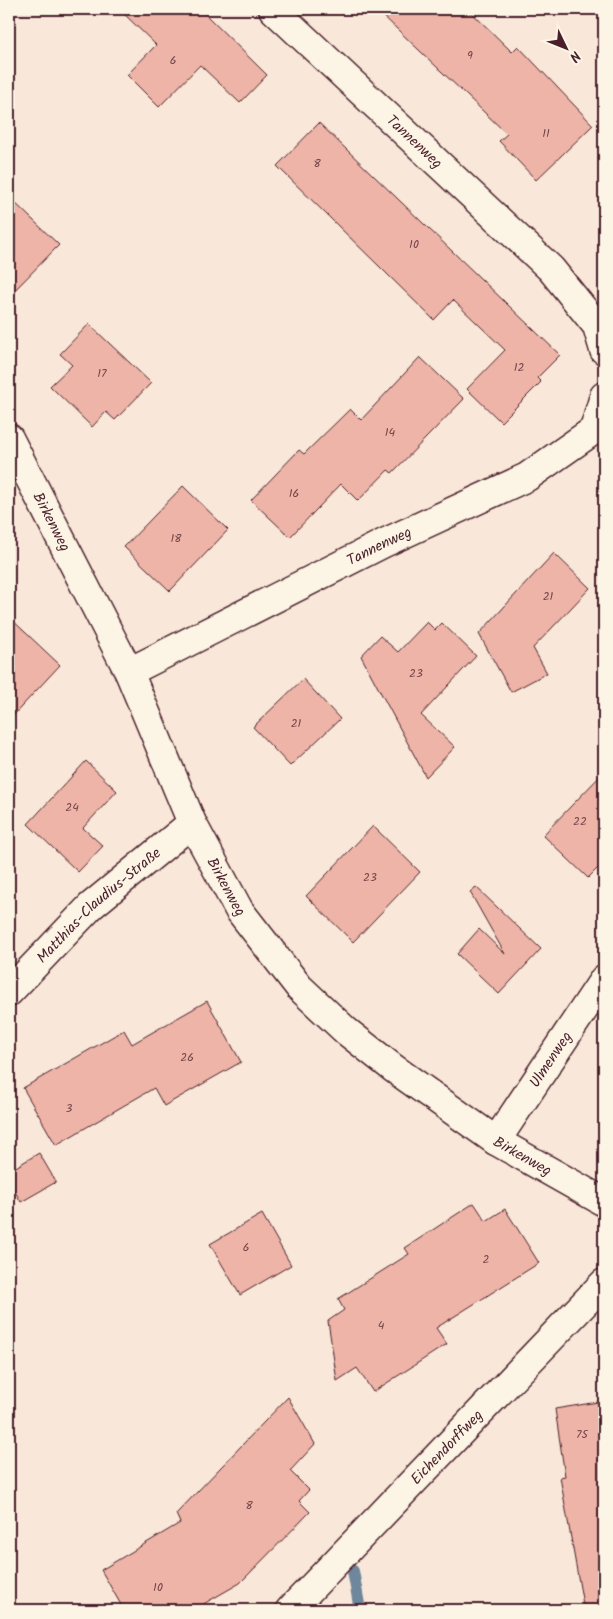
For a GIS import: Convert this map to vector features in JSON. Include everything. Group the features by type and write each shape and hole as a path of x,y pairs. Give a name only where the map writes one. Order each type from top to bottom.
{"street":[{"name":"Tannenweg","path":"273,9 551,269 597,326 604,350"},
{"name":"Tannenweg","path":"129,672 384,543 527,477 594,430 604,396"},
{"name":"Birkenweg","path":"9,438 129,672 192,823 239,910 299,987 346,1031 393,1068 496,1141 604,1202"},
{"name":"Matthias-Claudius-Straße","path":"9,992 91,906 192,823"},
{"name":"Ulmenweg","path":"496,1141 604,979"},
{"name":"Eichendorffweg","path":"290,1610 604,1283"}],"building":[{"path":"119,9 200,9 267,75 240,103 200,65 159,107 127,75 156,45"},
{"path":"376,9 468,9 512,52 518,46 593,125 536,180 499,141 507,134"},
{"path":"319,123 560,355 537,378 541,382 501,422 467,389 505,350 453,300 434,320 277,166"},
{"path":"9,197 59,245 9,296"},
{"path":"89,324 151,383 115,420 106,412 92,427 50,386 72,365 60,354"},
{"path":"420,357 464,399 392,473 388,470 358,501 341,484 290,537 251,500 299,450 304,454 350,409 361,420"},
{"path":"183,486 228,530 170,591 124,547"},
{"path":"554,553 590,588 533,648 547,673 511,692 479,634"},
{"path":"9,617 60,665 9,720"},
{"path":"427,622 435,630 442,623 476,656 421,715 455,747 426,777 361,656 380,636 398,652"},
{"path":"303,679 340,719 290,766 253,727"},
{"path":"86,761 117,791 83,828 103,846 78,872 28,824"},
{"path":"604,772 604,862 588,878 543,835"},
{"path":"373,826 420,872 353,942 306,896"},
{"path":"476,887 541,949 499,994 457,954 479,929 505,954 470,892"},
{"path":"207,1001 241,1062 164,1106 154,1088 56,1145 23,1088 124,1030 132,1044"},
{"path":"39,1153 56,1182 21,1202 9,1181 9,1171"},
{"path":"474,1203 486,1221 505,1209 539,1263 436,1328 447,1344 373,1392 357,1368 337,1381 328,1321 344,1310 338,1299 409,1254 405,1248"},
{"path":"262,1214 291,1265 240,1295 210,1244"},
{"path":"288,1397 315,1444 290,1471 309,1490 299,1501 310,1512 240,1583 193,1610 124,1610 101,1570 180,1523 176,1514"},
{"path":"604,1401 604,1610 584,1610 560,1477 565,1476 555,1409"}],"waterway":[{"path":"353,1571 360,1610"}]}
